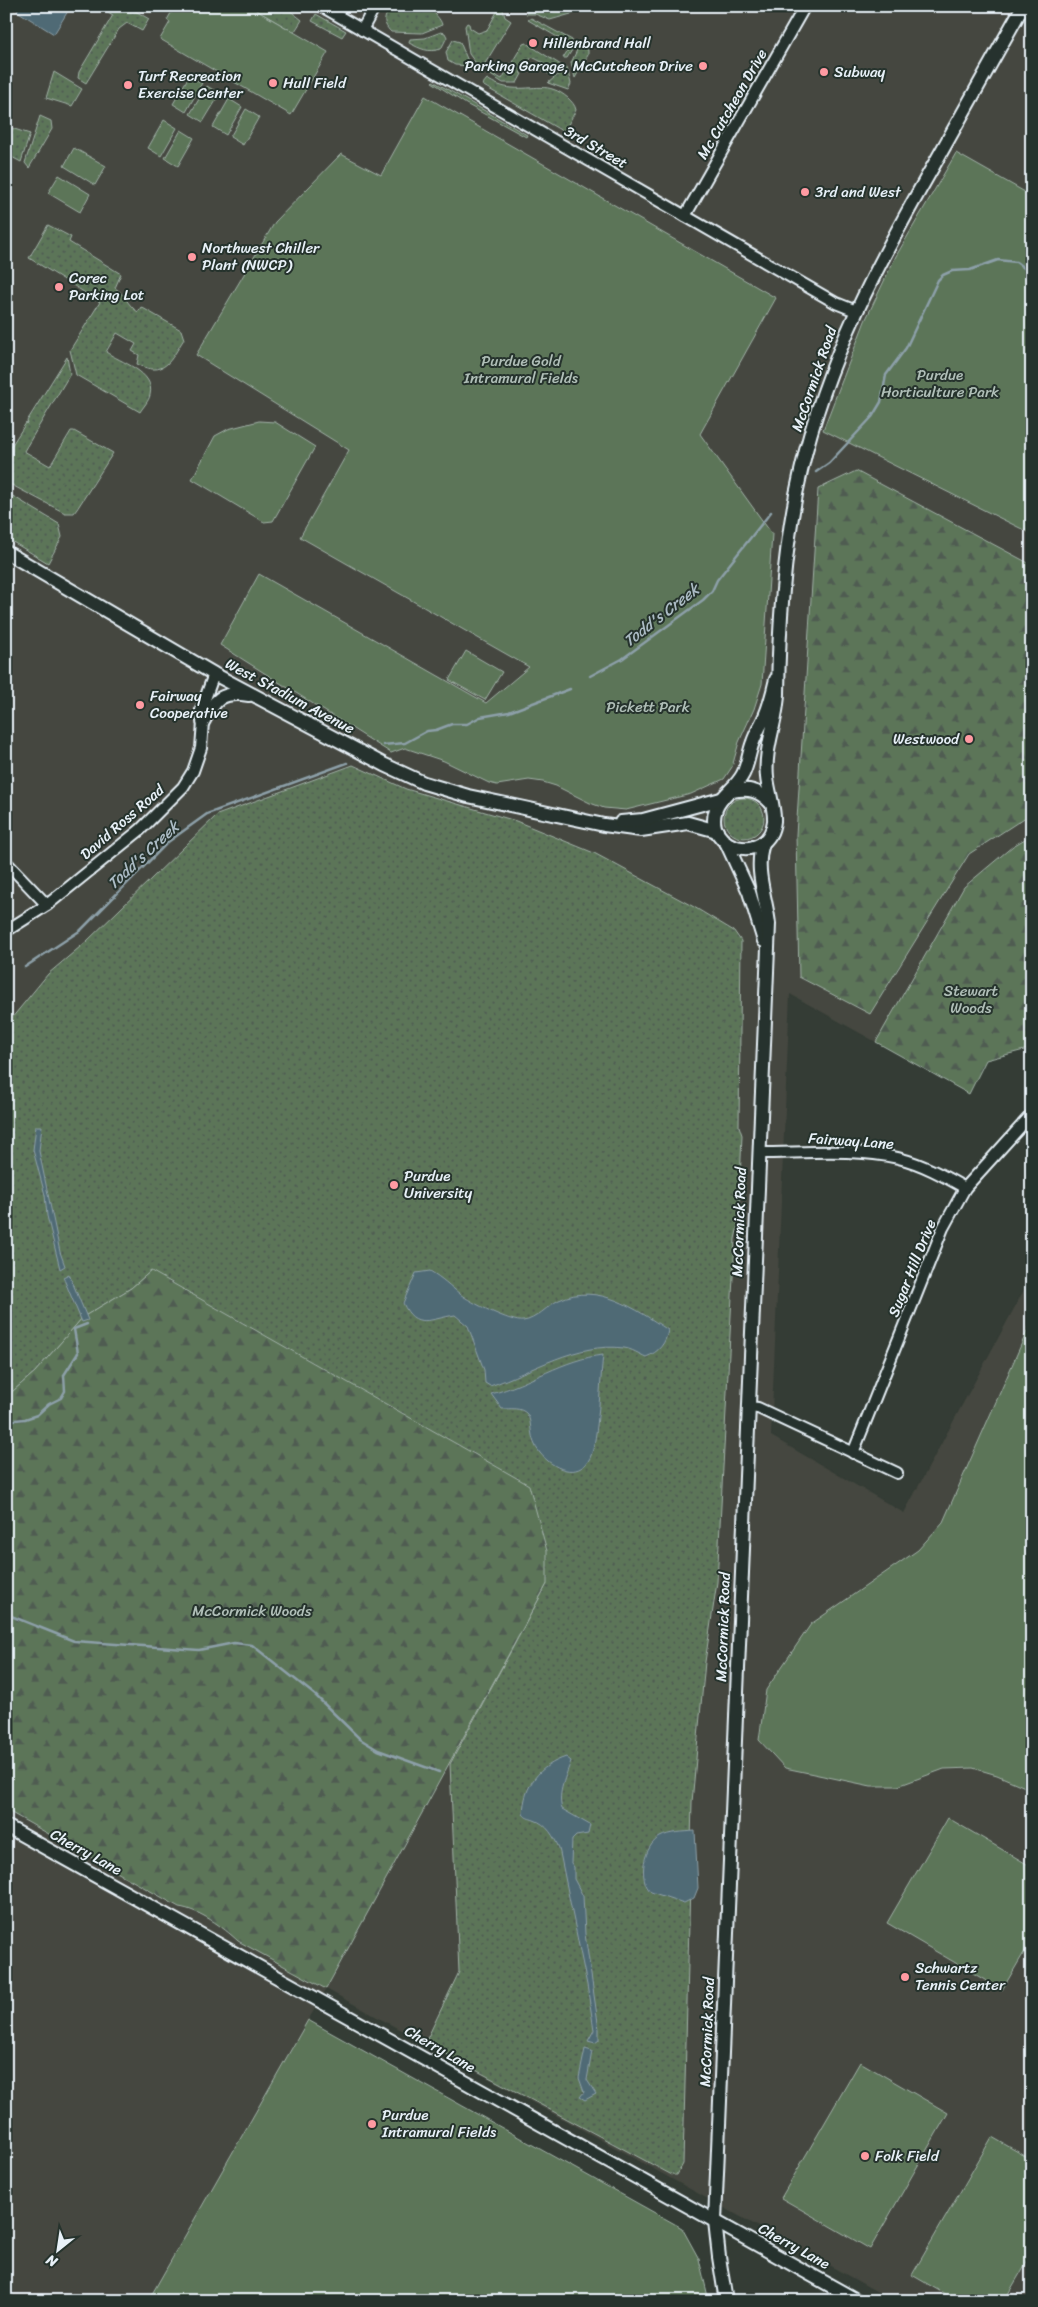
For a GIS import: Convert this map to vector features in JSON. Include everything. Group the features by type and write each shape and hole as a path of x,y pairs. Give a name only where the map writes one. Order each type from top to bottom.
{"street":[{"name":"3rd Street","path":"321,6 836,303 856,311"},
{"path":"362,30 375,6"},
{"name":"Mc Cutcheon Drive","path":"685,216 805,6"},
{"name":"McCormick Road","path":"771,803 766,769 767,748 778,694 776,679 786,552 801,470 829,379 856,311 891,240 1023,6"},
{"name":"West Stadium Avenue","path":"6,552 214,674 385,765 424,783 468,796 604,825 642,830 688,823 717,831"},
{"name":"David Ross Road","path":"6,931 47,905 140,830 179,791 193,771 200,748 203,722 201,710 214,674"},
{"path":"726,795 750,789 758,792 771,803 774,820 763,843 749,848 740,848 726,842 717,831 715,814 726,795 746,769 752,742 768,707 776,679"},
{"path":"203,722 212,705 225,695 236,693 254,696"},
{"name":"West Stadium Avenue","path":"579,819 628,822 643,820 726,795"},
{"name":"McCormick Road","path":"726,842 750,892 766,954"},
{"name":"McCormick Road","path":"726,2301 715,2221 766,954 769,924 766,898 759,870 763,843"},
{"path":"6,862 47,905"},
{"name":"Sugar Hill Drive","path":"853,1453 943,1228 965,1188 1032,1114"},
{"name":"Fairway Lane","path":"759,1153 830,1153 898,1158 934,1170 965,1188"},
{"path":"748,1407 758,1408 897,1473"},
{"name":"Cherry Lane","path":"6,1826 858,2301"}],"shaded area":[{"name":"Purdue University","path":"6,6 1032,6 1032,1051 1028,1049 986,1060 969,1094 790,994 771,1436 904,1513 1032,1275 1032,2301 894,2301 326,1989 148,2301 6,2301"}],"green space":[{"path":"98,6 127,6 149,19 142,31 127,23 119,29 86,83 78,78 79,72 113,15"},
{"name":"Hull Field","path":"175,6 249,6 328,52 291,115 160,39 170,22 167,20"},
{"path":"249,6 284,6 302,20 295,31 292,31"},
{"path":"394,6 432,6 442,25 422,33 391,32 386,25 385,19 388,12"},
{"path":"500,6 502,6 505,17 511,21 481,70 469,54 465,26 467,23 469,24 470,28 478,33 487,30"},
{"path":"546,6 599,6 550,20 535,14 526,14 528,11"},
{"path":"316,14 346,31 342,37 312,21"},
{"path":"531,18 572,40 574,47 567,58 563,58 571,45 528,20"},
{"path":"441,32 445,33 447,37 441,49 425,50 409,43 410,39 425,38"},
{"path":"453,40 460,42 470,66 455,65 448,61 446,52"},
{"path":"526,43 561,65 549,74 541,69 544,63 532,57 520,73 522,74 517,83 503,83 489,74 489,72 502,79 523,44"},
{"path":"582,46 588,50 588,55 575,78 571,63 578,48"},
{"path":"567,67 571,84 568,90 548,83"},
{"path":"54,72 82,89 72,106 46,98"},
{"path":"189,76 202,83 186,112 173,104"},
{"path":"487,79 508,88 541,87 554,90 568,98 576,110 564,132 482,85"},
{"path":"433,81 527,135 526,137 466,104"},
{"path":"207,86 220,94 203,122 190,114"},
{"name":"Purdue Gold Intramural Fields","path":"425,96 776,298 700,434 772,534 762,684 754,709 739,742 732,767 724,779 691,794 626,810 604,808 543,782 529,780 497,785 444,761 405,748 391,753 220,645 259,574 486,703 529,667 300,537 349,450 196,355 275,222 341,154 381,175"},
{"path":"229,99 242,107 226,135 213,127"},
{"path":"246,109 259,117 243,145 230,137"},
{"path":"40,116 51,121 52,129 29,168 25,163"},
{"path":"164,120 177,128 161,156 148,148"},
{"path":"8,127 30,134 21,162 6,154 6,130"},
{"path":"181,130 194,138 178,166 165,158"},
{"path":"74,148 106,166 95,185 64,166"},
{"name":"Purdue Horticulture Park","path":"956,153 1032,196 1032,534 823,430 865,321 896,256"},
{"path":"59,175 90,194 80,212 48,193"},
{"path":"48,225 71,237 69,242 121,274 115,288 134,309 138,312 141,307 181,330 184,339 166,365 160,368 146,368 137,364 139,355 132,351 136,344 117,333 106,352 136,369 148,380 150,395 140,412 76,375 70,350 100,302 29,258"},
{"path":"67,357 70,374 24,451 50,466 71,431 74,431 113,453 74,513 65,513 6,482 6,454 26,423 28,424 27,421"},
{"path":"259,421 275,422 315,447 273,521 264,522 192,479 215,436 228,429"},
{"path":"856,471 1032,565 1032,813 969,854 870,1014 799,977 796,835 818,489"},
{"path":"6,492 59,524 62,537 48,563 6,538"},
{"path":"466,651 502,672 485,700 449,680"},
{"path":"353,765 406,789 516,821 594,853 694,907 734,931 741,941 739,1126 742,1135 738,1226 735,1239 717,1582 705,1662 692,1802 683,2164 677,2175 672,2175 425,2043 459,1972 450,1764 547,1584 151,1271 131,1288 83,1317 35,1372 6,1397 6,1025 48,974 87,941 217,815"},
{"path":"748,798 755,801 761,807 764,818 763,826 755,835 748,838 740,838 733,835 725,826 724,814 727,807 736,799"},
{"name":"Stewart Woods","path":"1032,835 1032,1051 1028,1049 986,1060 969,1094 876,1042 964,887 1013,846"},
{"name":"McCormick Woods","path":"151,1271 529,1485 547,1551 547,1584 326,1989 238,1941 203,1915 179,1907 6,1810 6,1397 35,1372 83,1317 131,1288"},
{"path":"1032,1320 1032,1790 997,1775 973,1768 944,1769 898,1786 871,1786 785,1768 759,1740 766,1690 811,1624 918,1550 943,1522"},
{"path":"948,1818 1032,1867 1032,1939 1002,1990 887,1923"},
{"name":"Purdue Intramural Fields","path":"308,2020 682,2228 699,2259 709,2301 148,2301"},
{"name":"Folk Field","path":"860,2062 948,2113 870,2249 781,2198"},
{"path":"992,2137 1032,2160 1032,2253 1004,2301 957,2301 912,2275"}],"water":[{"path":"20,6 71,6 54,34 17,11"},
{"path":"36,1126 42,1126 39,1151 60,1252 65,1266 60,1269 47,1216 45,1195 33,1150"},
{"path":"430,1271 465,1298 510,1319 518,1321 528,1320 559,1300 574,1295 588,1294 616,1300 630,1307 668,1330 667,1335 664,1343 658,1350 646,1357 633,1350 624,1348 606,1347 589,1349 572,1353 490,1386 485,1383 484,1370 468,1326 455,1315 424,1321 418,1320 413,1317 403,1303 416,1273"},
{"path":"69,1274 88,1320 82,1322 63,1277"},
{"path":"603,1355 593,1449 585,1465 579,1469 565,1470 551,1463 536,1448 527,1414 519,1409 502,1409 491,1394 574,1361"},
{"path":"566,1757 571,1761 561,1791 562,1809 590,1825 588,1834 576,1836 572,1840 571,1863 574,1867 574,1879 583,1896 585,1934 599,2029 599,2040 595,2043 588,2041 594,2030 587,1985 559,1848 552,1835 543,1825 527,1818 523,1814 526,1794 535,1778 548,1766"},
{"path":"695,1831 698,1888 694,1898 684,1903 651,1892 644,1879 643,1871 646,1854 654,1841 664,1835"},
{"path":"585,2049 592,2051 587,2080 596,2094 585,2100 580,2097 584,2092 579,2078"}],"waterway":[{"name":"Todd's Creek","path":"816,472 829,463 872,417 881,402 886,375 906,348 938,280 943,275 952,271 970,270 998,260 1016,262 1032,274"},
{"name":"Todd's Creek","path":"590,676 622,659 703,600 712,591 717,580 771,512"},
{"name":"Todd's Creek","path":"383,745 405,743 427,731 452,724 467,724 480,717 509,712 570,689"},
{"name":"Todd's Creek","path":"25,967 81,930 168,842 207,814 347,763"},
{"path":"6,1421 25,1419 37,1415 49,1404 61,1398 65,1391 64,1375 78,1353 74,1329 87,1324"},
{"path":"6,1614 74,1641 199,1650 234,1643 252,1645 315,1695 360,1739 378,1750 439,1772"}],"place":[{"name":"Hillenbrand Hall","path":"533,43"},
{"name":"Parking Garage, McCutcheon Drive","path":"703,66"},
{"name":"Subway","path":"824,72"},
{"name":"Hull Field","path":"273,83"},
{"name":"Turf Recreation Exercise Center","path":"128,85"},
{"name":"3rd and West","path":"805,192"},
{"name":"Northwest Chiller Plant (NWCP)","path":"192,257"},
{"name":"Corec Parking Lot","path":"59,287"},
{"name":"Fairway Cooperative","path":"140,705"},
{"name":"Westwood","path":"969,739"},
{"name":"Purdue University","path":"394,1185"},
{"name":"Schwartz Tennis Center","path":"905,1977"},
{"name":"Purdue Intramural Fields","path":"372,2124"},
{"name":"Folk Field","path":"865,2156"}],"park label":[{"name":"Pickett Park","path":"648,707"}]}
